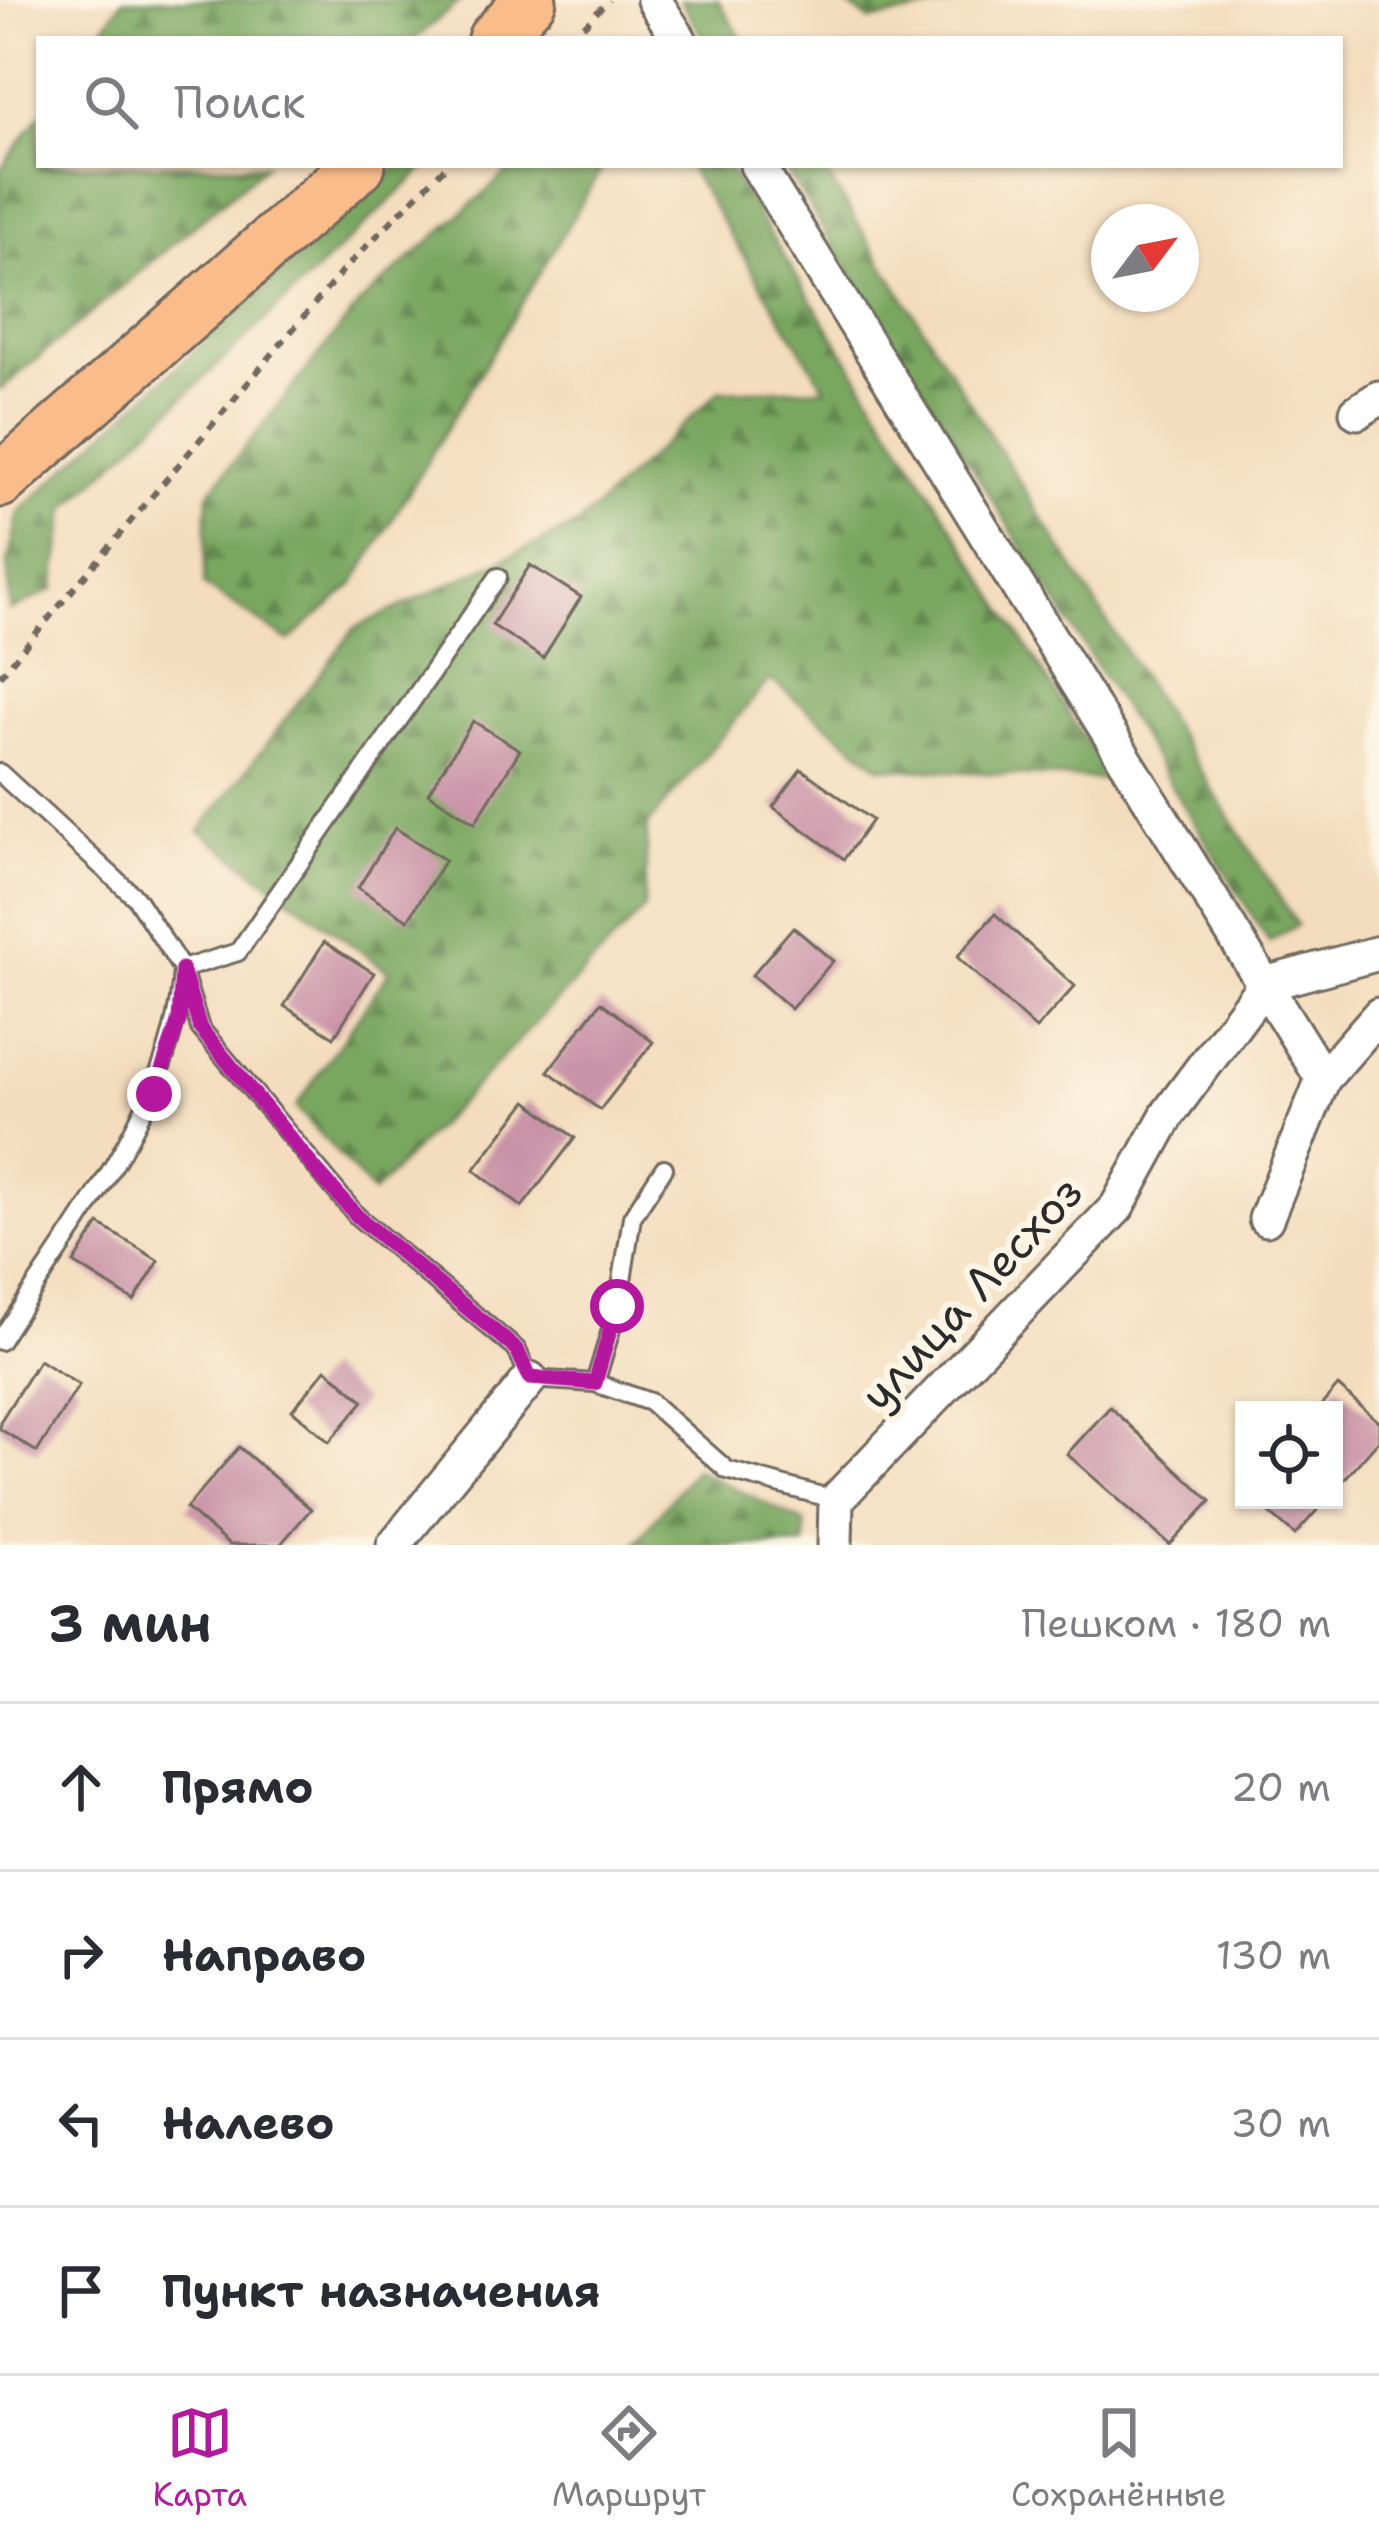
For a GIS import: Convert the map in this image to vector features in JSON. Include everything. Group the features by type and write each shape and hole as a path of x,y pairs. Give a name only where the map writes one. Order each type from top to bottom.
{"main road":[{"path":"497,36 530,0"},
{"path":"0,481 356,168"}],"street":[{"path":"655,0 677,36"},
{"path":"759,168 1322,1079"},
{"path":"1265,984 1379,952"},
{"name":"улица Лесхоз","path":"836,1500 1117,1208 1168,1114 1265,984"},
{"path":"1267,1219 1322,1079 1379,1015"},
{"path":"394,1545 530,1378"},
{"path":"835,1545 836,1500"}],"lane":[{"path":"182,969 238,952 498,578"},
{"path":"0,773 136,898 182,969 200,1028 316,1170 357,1216 517,1350 530,1378 595,1383 650,1402 728,1471 836,1500"},
{"path":"0,1341 154,1094 179,1020 182,969"},
{"path":"595,1383 617,1306 632,1217 664,1168"}],"path":[{"path":"574,36 609,0"},
{"path":"0,676 345,268 444,168"}],"green space":[{"path":"123,0 461,0 419,36 97,36"},
{"path":"680,0 718,0 740,36 702,36"},
{"path":"841,0 978,0 870,21"},
{"path":"36,120 36,168 262,168 0,390 0,170"},
{"path":"395,168 425,168 66,509 54,589 10,611 8,563 19,512"},
{"path":"513,168 602,168 354,584 289,641 204,585 208,494 361,302"},
{"path":"689,168 729,168 1110,780 880,767 770,679 648,824 644,909 373,1193 296,1107 389,972 200,831 355,628 579,524 719,391 825,388"},
{"path":"785,168 823,168 1297,925 1269,942"},
{"path":"695,1469 805,1523 805,1545 634,1545"}],"building":[{"path":"530,565 581,597 543,658 492,625"},
{"path":"473,721 520,750 475,823 428,793"},
{"path":"801,769 872,820 844,859 773,807"},
{"path":"395,828 445,860 408,920 358,888"},
{"path":"995,914 1075,986 1036,1029 957,957"},
{"path":"793,927 833,961 791,1009 752,975"},
{"path":"324,942 374,973 334,1037 284,1006"},
{"path":"601,1002 653,1042 600,1110 548,1071"},
{"path":"527,1101 575,1138 522,1207 474,1170"},
{"path":"99,1224 159,1261 134,1301 74,1263"},
{"path":"39,1360 79,1385 37,1452 0,1429 0,1422"},
{"path":"326,1369 364,1401 329,1442 292,1410"},
{"path":"1338,1386 1379,1422 1379,1440 1343,1481 1343,1401 1325,1401"},
{"path":"1110,1407 1211,1501 1170,1545 1067,1454"},
{"path":"239,1447 311,1509 280,1545 229,1545 186,1508"},
{"path":"1265,1509 1318,1509 1295,1535"}],"route":[{"path":"154,1094 179,1020 182,969 200,1028 316,1170 357,1216 517,1350 530,1378 595,1383 617,1306"}]}
